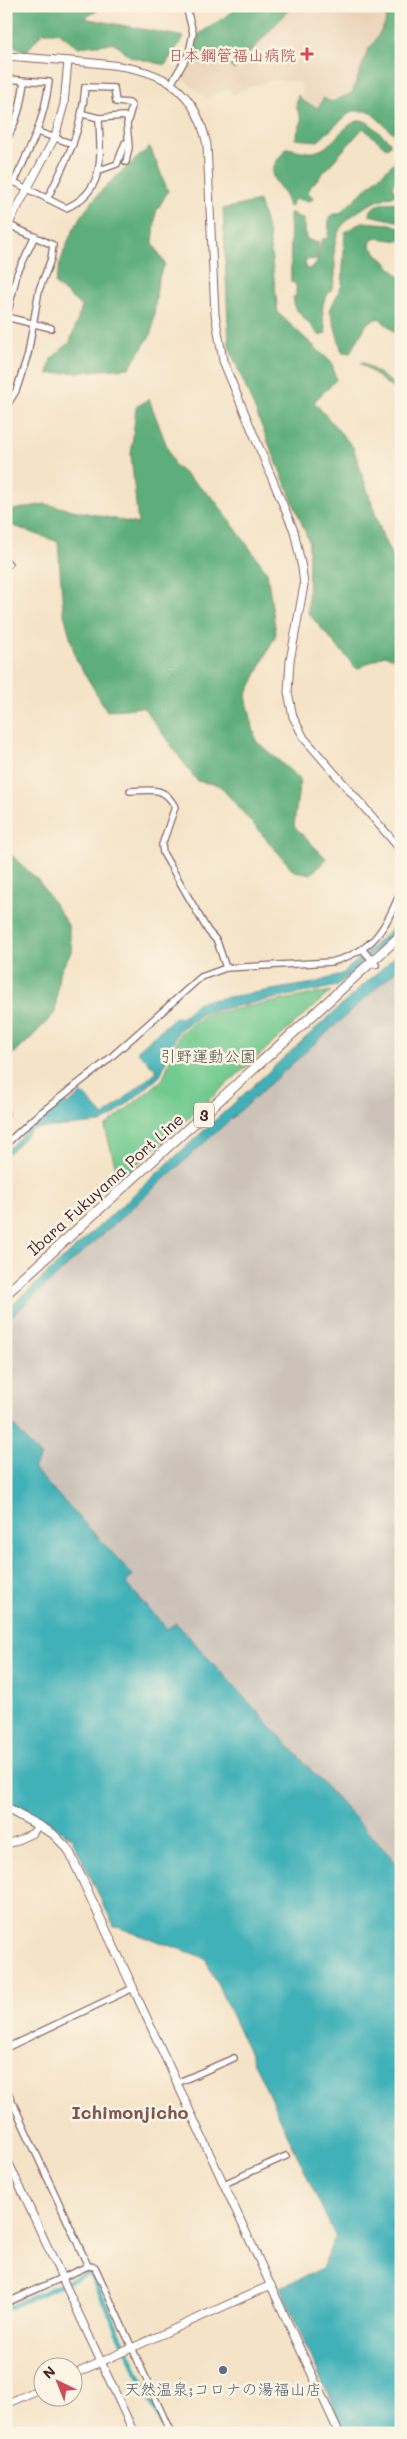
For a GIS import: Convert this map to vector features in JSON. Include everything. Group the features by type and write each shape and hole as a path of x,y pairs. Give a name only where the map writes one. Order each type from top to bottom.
{"main road":[{"name":"Ibara Fukuyama Port Line","path":"6,1301 401,935"},
{"name":"Ibara Fukuyama Port Line","path":"6,1294 373,961 401,943"},
{"path":"6,1808 52,1833 68,1849 133,1988"}],"street":[{"path":"171,84 189,54 193,33 186,6"},
{"path":"6,56 133,67 156,74 171,84 195,111 205,134 207,145 215,314 223,361 294,531 302,568 304,584 290,661 288,692 293,717 304,738 401,850"},
{"path":"6,406 16,391 28,354 39,290 52,259 53,245 35,236 8,227 55,137 64,104 68,61"},
{"path":"6,78 49,82 45,110 38,132 14,182"},
{"path":"6,140 15,126 21,107 24,81"},
{"path":"47,199 71,153 83,114 85,86 114,88 116,102 128,103 132,106 128,122 129,147 126,162"},
{"path":"83,114 99,118 124,116 128,122"},
{"path":"6,178 66,208 74,204 93,185 100,170 99,118"},
{"path":"100,170 117,164 126,146 123,129 128,122"},
{"path":"38,132 73,144"},
{"path":"35,236 17,274 6,318 50,328"},
{"path":"6,561 9,564 6,567"},
{"path":"130,791 161,791 169,796 175,806 162,844 162,853 208,931 217,941 226,968"},
{"path":"6,1144 34,1118 102,1065 191,983 210,973 226,968 331,962 364,951 384,928 401,891"},
{"path":"364,951 373,961"},
{"path":"6,1845 33,1832 38,1825"},
{"path":"6,2048 133,1988 339,2433"},
{"path":"177,2083 234,2058"},
{"path":"6,2088 88,2266"},
{"path":"6,2156 134,2433"},
{"path":"224,2184 286,2156"},
{"path":"6,2303 63,2282 88,2266 95,2267 171,2433"},
{"path":"82,2370 271,2285"},
{"path":"6,2404 32,2392"}],"shaded area":[{"name":"日本鋼管福山病院","path":"292,6 388,6 385,24 368,50 352,93 318,108 304,102 300,82 274,80 246,88 233,96 229,88 206,99 180,76 191,58 211,50 234,69"},
{"path":"401,962 401,1868 176,1623 168,1630 125,1583 133,1574 32,1467 41,1456 6,1417 6,1320"}],"green space":[{"path":"6,6 106,6 84,18 184,37 165,65 131,57 114,43 78,47 58,32 43,32 26,52 6,42"},
{"path":"236,6 292,6 234,70 211,50 191,58 199,34 234,11"},
{"path":"388,6 401,6 401,140 369,111 352,111 318,141 295,139 302,120 296,107 298,95 304,102 318,108 323,98 332,102 352,93 368,50 385,24"},
{"path":"362,120 369,123 390,142 390,146 386,148 363,128 307,191 314,198 310,201 294,199 292,206 289,207 272,174 278,159 287,148 311,152 321,150 349,126"},
{"path":"150,147 168,191 156,212 153,243 165,264 158,279 152,333 129,368 48,374 51,359 70,342 82,307 55,284 61,260 69,240 78,222 101,191"},
{"path":"401,156 401,176 394,181 393,188 396,195 377,201 349,218 337,235 334,282 323,307 326,333 320,336 295,308 293,297 296,296 296,284 291,282 290,212 304,220 306,239 319,243 316,259 305,260 306,270 316,265 322,239 328,238 329,217 333,214 339,214"},
{"path":"259,201 269,235 278,313 332,363 336,380 314,402 353,447 383,537 401,576 401,661 384,655 357,669 308,613 309,541 229,347 223,209"},
{"path":"401,202 401,222 369,215 371,210 378,205"},
{"path":"362,222 391,224 401,228 401,241 376,238 371,241 370,246 401,278 401,338 379,318 368,322 350,353 342,352 330,310 342,285 345,232"},
{"path":"360,363 364,363 398,387 401,385 401,395"},
{"path":"149,399 174,465 214,499 267,572 276,634 246,696 256,741 300,779 294,826 327,859 311,874 294,871 219,785 197,781 143,707 107,711 76,659 63,610 58,542 8,524 7,511 45,504 138,524 131,455 136,407"},
{"path":"6,850 39,881 68,925 72,950 59,974 55,1013 26,1043 6,1060"},
{"name":"引野運動公園","path":"331,991 119,1180 105,1127 163,1079 180,1033 204,1015"},
{"path":"6,1089 16,1118 6,1127"}],"water":[{"path":"401,921 401,928 337,986 203,1013 178,1031 160,1076 112,1117 100,1123 33,1129 6,1156 6,1151 37,1120 63,1102 68,1104 82,1093 104,1116 157,1071 137,1051 175,1017 181,1018 198,1002 314,983 342,974"},
{"path":"401,951 401,966 6,1321 6,1311"},
{"path":"6,1417 41,1457 33,1468 133,1575 126,1583 167,1629 176,1623 401,1868 401,2433 345,2433 280,2287 322,2269 335,2236 205,1958 114,1926 71,1837 6,1800"}],"waterway":[{"path":"6,2309 90,2272 166,2433"}],"place":[{"name":"日本鋼管福山病院","path":"307,54"},
{"name":"天然温泉;コロナの湯福山店","path":"223,2370"}],"district":[{"name":"Ichimonjicho","path":"130,2112"}]}
